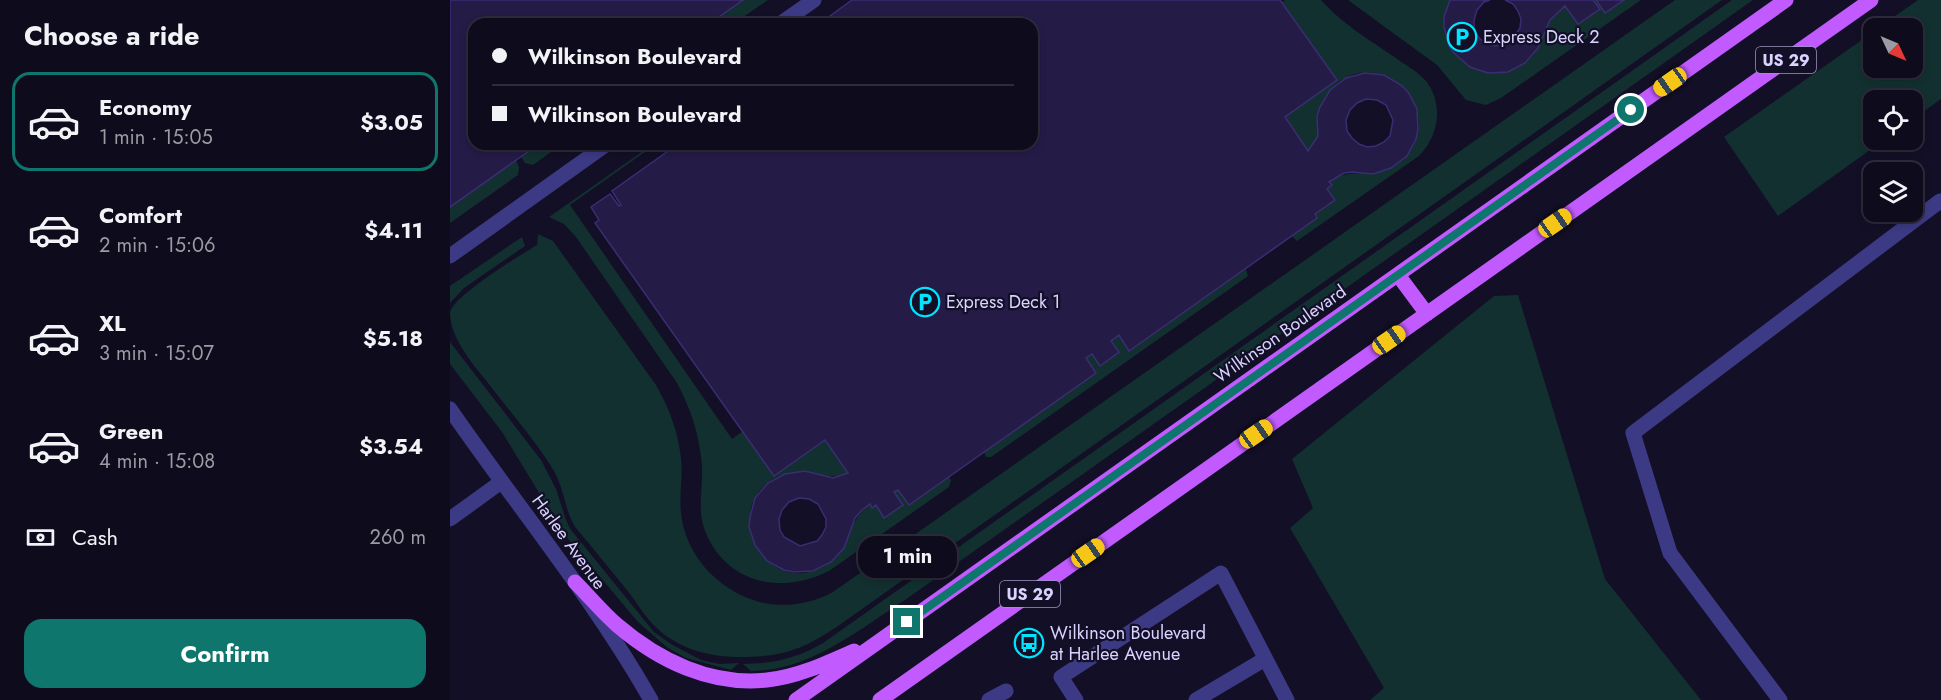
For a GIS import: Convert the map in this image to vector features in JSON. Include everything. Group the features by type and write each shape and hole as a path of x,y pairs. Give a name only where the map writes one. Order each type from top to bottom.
{"main road":[{"name":"Wilkinson Boulevard","path":"796,700 1786,0"},
{"name":"US 29","path":"880,700 1871,0"},
{"path":"1398,275 1426,314"},
{"path":"575,582 616,625 680,667 706,676 741,681 768,680 805,671 889,635"}],"street":[{"path":"788,18 814,0"},
{"path":"450,256 599,150"},
{"path":"1780,700 1670,553 1633,433 1940,201 1941,203"},
{"name":"Harlee Avenue","path":"450,410 575,582 638,676 651,700"},
{"path":"450,519 501,482"},
{"path":"1076,700 1061,677 1221,573 1287,700"},
{"path":"1196,700 1265,659"},
{"path":"989,700 1006,691"}],"green space":[{"path":"743,0 768,0 742,18 718,18"},
{"path":"1285,0 1321,0 1346,23 1422,77 1432,90 1437,110 1435,129 1426,148 1419,156 1297,241 1292,236 1317,218 1315,214 1331,185 1329,182 1348,174 1376,172 1394,166 1404,158 1416,140 1419,122 1414,104 1404,89 1389,78 1371,73 1352,75 1334,86 1324,98 1317,122 1318,136 1308,151 1285,117 1337,80 1282,2"},
{"path":"1348,0 1450,0 1444,27 1450,46 1462,61 1471,67 1493,73 1514,69 1533,55 1548,23 1565,6 1578,24 1599,9 1593,0 1596,0 1605,13 1624,0 1641,0 1501,98 1486,105 1466,100 1437,65"},
{"path":"1675,0 1722,0 838,626 814,641 780,654 727,657 690,649 668,637 646,617 575,527 554,471 468,357 457,340 451,321 450,312 464,295 537,245 538,234 553,241 656,385 665,402 680,448 681,513 684,528 689,542 704,567 726,587 753,600 783,605 804,603 833,592"},
{"path":"1732,0 1753,0 905,600 832,647 793,664 751,671 743,664 785,659 804,653 823,643"},
{"path":"1918,0 1941,0 1941,99 1923,112 1923,90 1863,90 1863,150 1870,150 1778,216 1724,137 1863,39 1863,78 1923,78 1923,18 1892,18"},
{"path":"531,150 554,150 533,165 525,163 521,157"},
{"path":"648,150 570,205 732,439 743,431 825,440 848,473 839,476 786,474 777,477 760,490 751,507 750,526 756,544 766,559 782,570 800,573 821,568 831,562 843,546 856,520 870,504 872,508 876,505 884,517 903,505 894,492 898,490 909,505 949,477 951,480 949,487 829,571 793,582 775,583 757,580 741,573 727,563 714,549 705,531 701,507 702,467 699,445 691,413 677,383 576,237 564,224 549,217"},
{"path":"516,160 519,167 518,175 450,223 450,207"},
{"path":"522,237 525,246 464,288 450,303 450,286"},
{"path":"1246,269 1248,276 991,457 986,457 984,452 1096,373 1086,358 1092,354 1100,366 1119,352 1111,341 1119,335 1130,350"},
{"path":"1518,295 1605,579 1701,700 1370,700 1384,688 1290,528 1313,508 1292,459 1494,296"},
{"path":"450,342 541,460 556,489 571,530 654,632 701,660 719,664 739,663 731,670 686,658 668,648 638,622 564,534 502,432 450,364"}],"building":[{"path":"450,0 743,0 718,18 468,18 468,150 531,150 450,207"},
{"name":"Express Deck 1","path":"852,0 1280,0 1337,80 1285,117 1308,151 1318,136 1317,116 1320,107 1330,90 1346,78 1365,73 1384,75 1408,92 1417,109 1416,139 1407,156 1391,168 1373,174 1344,173 1329,182 1332,185 1327,189 1335,200 1315,214 1317,218 1129,351 1119,335 1111,341 1119,352 1100,366 1092,354 1086,358 1096,373 909,505 898,490 894,492 903,505 884,518 876,505 872,508 870,504 855,518 844,548 831,562 813,571 784,570 767,561 755,545 749,527 755,498 768,483 785,474 805,471 833,478 848,473 825,440 774,476 595,223 599,220 591,207 610,194 619,206 621,205 612,191 670,150 1038,150 1038,18 827,18","holes":["1366,99 1377,100 1386,105 1393,120 1390,136 1376,146 1367,147 1352,138 1347,131 1346,120 1350,110 1357,103","799,498 809,499 818,504 826,519 826,527 817,541 800,546 784,537 780,530 779,519 782,510 789,502"]},
{"name":"Express Deck 2","path":"1450,0 1490,0 1484,2 1477,10 1474,30 1479,38 1495,46 1511,41 1520,28 1521,19 1518,11 1513,4 1505,0 1593,0 1600,9 1578,24 1565,6 1550,20 1538,48 1525,63 1508,72 1488,73 1470,67 1449,46 1444,17"},
{"name":"Express Deck 2","path":"1596,0 1624,0 1605,13"}],"place":[{"name":"Express Deck 2","path":"1462,37"},
{"name":"Express Deck 1","path":"925,302"},
{"name":"Wilkinson Boulevard at Harlee Avenue","path":"1029,643"}],"route":[{"path":"907,622 1631,110"}]}
